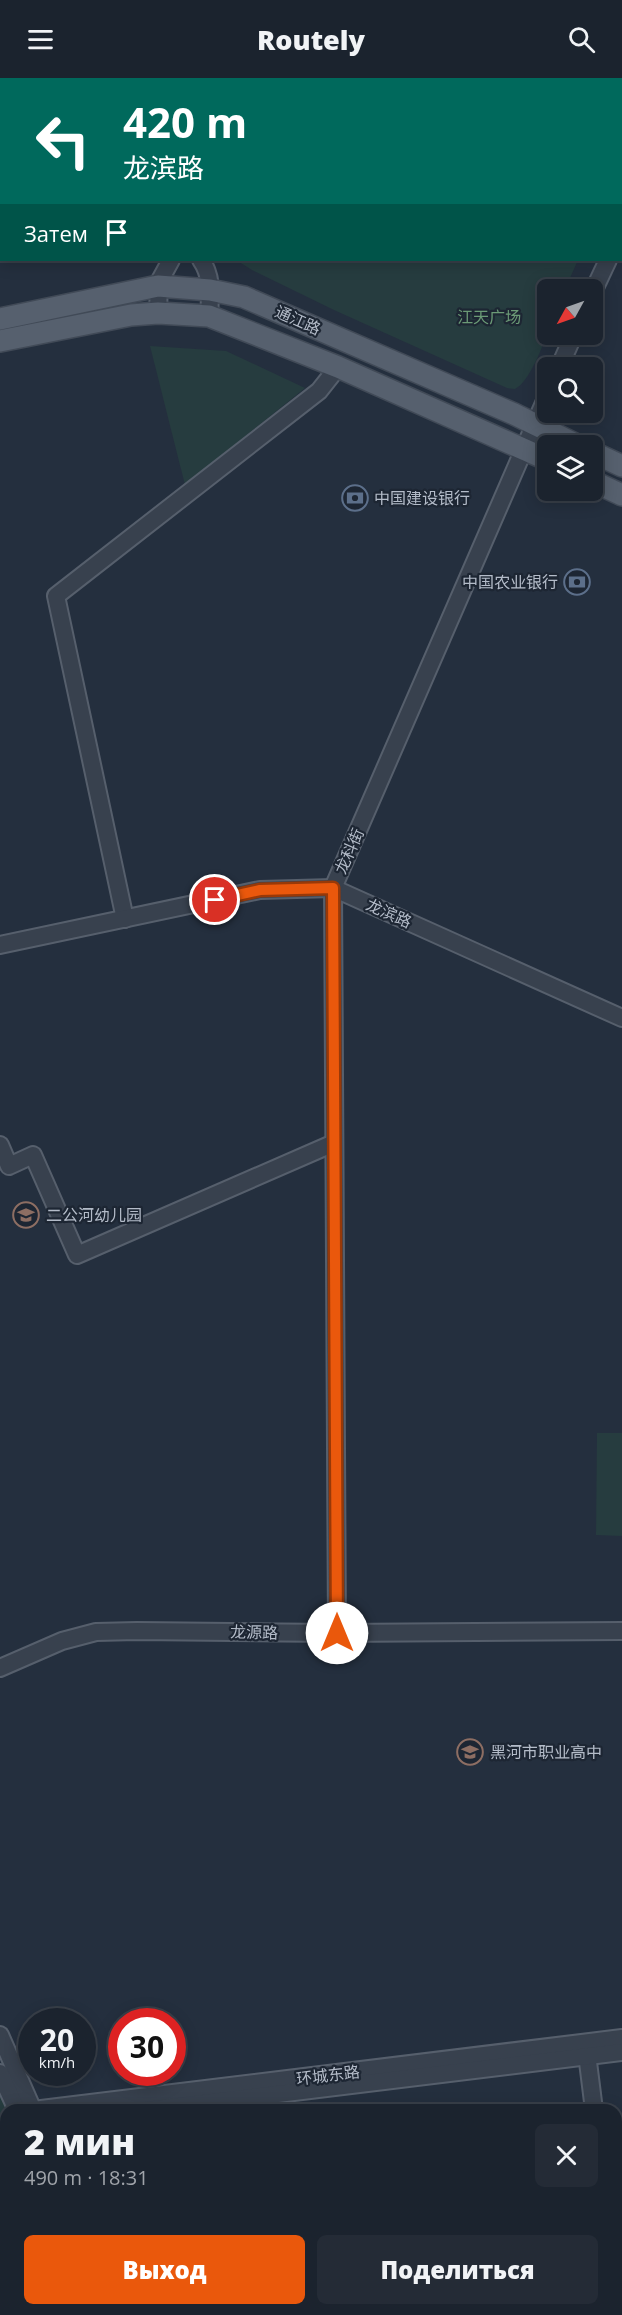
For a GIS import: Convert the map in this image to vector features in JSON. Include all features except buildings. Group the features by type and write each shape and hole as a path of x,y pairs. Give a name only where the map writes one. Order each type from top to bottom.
{"main road":[{"name":"通江路","path":"0,319 158,286 210,290 253,300 556,435"},
{"name":"通江路","path":"0,341 99,321 158,313 209,316 338,367 537,455"},
{"path":"603,457 622,466"},
{"path":"603,486 622,495"}],"street":[{"path":"158,313 158,286 170,261"},
{"path":"202,261 208,269 209,316"},
{"path":"599,279 608,261"},
{"path":"125,919 56,596 319,391 338,367"},
{"name":"龙科街","path":"337,1633 333,888 537,420"},
{"name":"龙滨路","path":"0,945 260,890 333,888 622,1018"},
{"path":"0,1145 9,1166 33,1155 77,1256 334,1143"},
{"name":"龙源路","path":"0,1668 62,1641 96,1632 622,1631"},
{"path":"0,2035 30,2104"},
{"name":"环城东路","path":"190,2104 587,2050 622,2038"},
{"path":"587,2050 593,2104"},
{"name":"环城东路","path":"88,2104 587,2050 622,2052"},
{"path":"0,2073 14,2104"}],"green space":[{"name":"江天广场","path":"238,261 578,261 569,279 537,279 537,345 543,345 530,372 515,389 507,388 334,310"},
{"path":"150,346 226,351 305,388 185,485"},
{"path":"597,1433 622,1433 622,1536 596,1535"}],"place":[{"name":"中国建设银行","path":"355,498"},
{"name":"中国农业银行","path":"577,582"},
{"name":"二公河幼儿园","path":"26,1215"},
{"name":"黑河市职业高中","path":"470,1752"}],"route":[{"path":"215,900 260,890 333,888 337,1633"}]}
